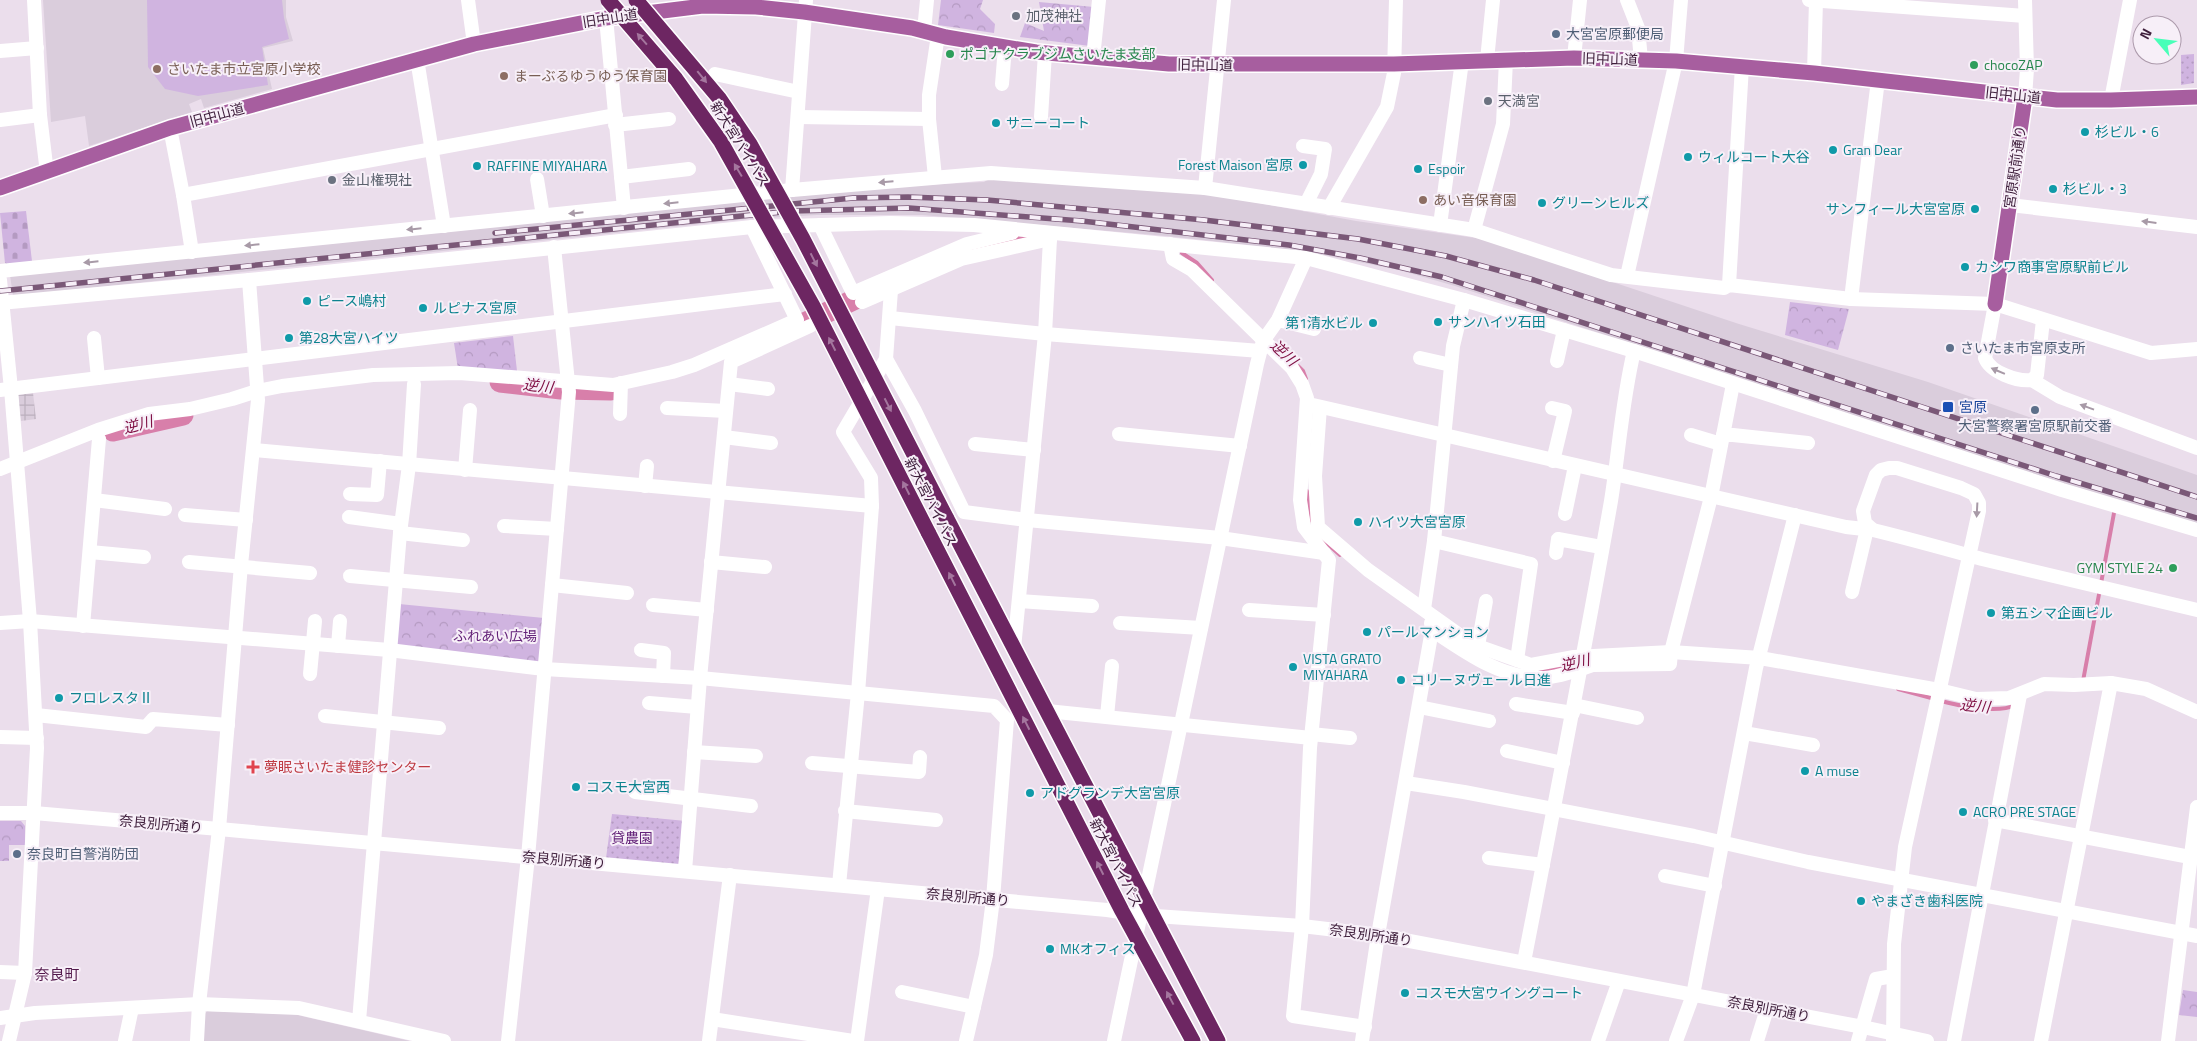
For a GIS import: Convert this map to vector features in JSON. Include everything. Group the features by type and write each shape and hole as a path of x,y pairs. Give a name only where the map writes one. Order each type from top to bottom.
{"highway":[{"name":"新大宮バイパス","path":"608,0 676,79 722,142 813,306 1122,911 1193,1041"},
{"name":"新大宮バイパス","path":"636,0 708,85 750,144 803,239 1145,900 1147,915 1218,1041"}],"main road":[{"name":"旧中山道","path":"0,188 170,128 474,44 606,18 703,3 756,7 805,6 1006,47 1045,53 1169,64 1216,66 1394,64 1574,58 1676,61 1814,73 2075,101 2197,97"},
{"name":"宮原駅前通り","path":"1995,304 2025,97"}],"street":[{"path":"34,0 40,115 47,173"},
{"path":"468,0 474,44"},
{"path":"927,0 931,33 929,119 935,177"},
{"path":"1094,58 1098,0"},
{"path":"1205,188 1224,0"},
{"path":"1329,208 1387,107 1394,64 1396,0"},
{"path":"1487,60 1493,0"},
{"path":"1574,58 1580,0"},
{"path":"1627,0 1638,28 1641,60"},
{"path":"1627,276 1676,61 1681,0"},
{"path":"1809,0 2025,16"},
{"path":"1814,73 1816,0"},
{"name":"宮原駅前通り","path":"2025,0 2027,68 2025,97"},
{"path":"2111,100 2130,0"},
{"path":"792,190 805,6"},
{"path":"606,18 624,208"},
{"path":"1002,84 1006,47"},
{"path":"0,51 37,48"},
{"path":"1041,117 1045,53"},
{"path":"417,60 444,226"},
{"path":"1474,230 1503,124 1506,60"},
{"path":"1440,225 1462,61"},
{"path":"1729,285 1742,66"},
{"path":"715,74 799,92"},
{"path":"1851,299 1878,80"},
{"path":"0,120 40,115"},
{"path":"798,117 929,119"},
{"path":"183,195 432,148 615,120 669,119"},
{"path":"170,128 192,252"},
{"path":"1303,146 1325,149 1320,174 1306,204"},
{"path":"621,177 689,170"},
{"path":"0,271 792,190 990,173 1205,188 1474,230 1611,275 1724,288 1729,285 1851,299 1995,304 2151,353 2197,349"},
{"path":"537,179 543,216"},
{"path":"2010,206 2197,227"},
{"path":"1,303 249,280 752,227 890,223 974,225 1050,236 1170,244 1306,258 1464,300 1634,351 2053,487 2197,530"},
{"path":"820,225 853,293 968,244 1020,231"},
{"path":"0,468 98,430 149,414 190,409 336,379 459,373 569,387 614,385 621,387 694,365 797,320 752,227"},
{"path":"862,302 961,259 1050,236"},
{"path":"1014,648 1045,334 1050,236"},
{"path":"1170,244 1173,259 1192,270 1262,344 1299,376 1314,405 1300,500 1304,527 1324,544 1368,570 1430,619 1469,654 1500,670 1538,678 1582,662"},
{"path":"508,1041 528,857 569,387 554,247"},
{"path":"1145,900 1180,724 1262,344 1276,324 1306,258"},
{"path":"0,280 6,389 17,462 37,738 25,973 9,1041"},
{"path":"197,1041 199,1004 219,829 241,565 258,395 249,280"},
{"path":"839,885 858,693 872,506 871,478 843,432 886,359 891,290"},
{"path":"6,389 785,294"},
{"path":"1362,1041 1378,935 1419,707 1430,619 1434,541 1452,346 1464,300"},
{"path":"1995,304 1984,353 1986,362 1993,369 2023,380 2032,380 2060,397 2197,448"},
{"path":"890,318 1045,334 1262,344"},
{"path":"2032,380 2038,372 2043,320"},
{"path":"1276,324 1314,329"},
{"path":"685,871 697,707 731,362 810,326"},
{"path":"1557,362 1564,330"},
{"path":"94,338 98,378"},
{"path":"1524,962 1582,662 1614,475 1626,384 1634,351"},
{"path":"1420,358 1451,366"},
{"path":"886,359 915,411 964,512 1027,520 1220,538 1324,544"},
{"path":"359,1021 389,650 400,529 409,465 414,384"},
{"path":"729,384 768,389"},
{"path":"1670,656 1711,497 1733,384"},
{"path":"620,414 621,387"},
{"path":"1314,405 1711,497 1794,515 1864,526 1968,555 2197,610"},
{"path":"668,408 726,411"},
{"path":"1552,408 1565,411 1553,460"},
{"path":"465,470 470,410"},
{"path":"1119,434 1240,446"},
{"path":"1691,435 1722,440 1733,435 1808,444"},
{"path":"724,437 771,443"},
{"path":"84,626 99,440"},
{"path":"975,444 1034,450"},
{"path":"254,450 562,480 872,506"},
{"path":"350,494 377,494 380,461"},
{"path":"645,486 647,466"},
{"path":"1565,514 1575,466"},
{"path":"1852,592 1864,526 1863,511 1876,475 1882,470 1897,468 1961,488 1974,494 1979,503 1979,511 1910,818 1900,879 1893,976 1892,1037"},
{"path":"94,500 166,509"},
{"path":"184,515 246,520"},
{"path":"1676,1041 1693,995 1759,661 1794,515"},
{"path":"349,517 400,529 463,540"},
{"path":"504,526 557,529"},
{"path":"1556,553 1558,539 1601,548"},
{"path":"1434,541 1531,564 1517,660"},
{"path":"1324,544 1329,560 1311,736 1302,926 1293,1016 1365,1027"},
{"path":"90,552 144,557"},
{"path":"189,562 310,572"},
{"path":"711,562 765,567"},
{"path":"350,576 471,587"},
{"path":"552,584 627,593"},
{"path":"1478,646 1486,600"},
{"path":"1019,601 1092,606"},
{"path":"654,605 706,610"},
{"path":"1249,610 1324,615"},
{"path":"1430,619 1478,646 1531,665 1670,656 1759,661 1976,699 2001,699 2020,695 2044,684 2146,689 2197,712"},
{"path":"310,674 315,621"},
{"path":"338,646 340,621"},
{"path":"0,623 30,622 235,637 389,650 544,669 700,678 994,706 1007,720 993,899 986,955 966,1041"},
{"path":"1120,623 1201,628"},
{"path":"640,650 664,653 663,676"},
{"path":"1107,716 1112,666"},
{"path":"2041,1041 2110,688"},
{"path":"1954,1041 1980,896 2020,695"},
{"path":"649,703 697,707"},
{"path":"1516,704 1573,709 1637,718"},
{"path":"1419,707 1489,721"},
{"path":"1047,711 1350,738"},
{"path":"36,715 146,728 153,719 228,725"},
{"path":"325,716 439,728"},
{"path":"1744,733 1813,745"},
{"path":"0,737 37,738"},
{"path":"1507,751 1563,763"},
{"path":"694,752 756,756"},
{"path":"812,763 919,772 920,757"},
{"path":"1406,783 1724,843 1808,862 2067,913 2197,936"},
{"path":"636,792 751,806"},
{"path":"2168,1041 2197,807"},
{"path":"845,811 936,820"},
{"name":"奈良別所通り","path":"0,813 34,813 373,842 1122,911 1147,915 1302,926 1378,935 1863,1027 1892,1037 1927,1041"},
{"path":"1995,820 2190,856"},
{"path":"1489,858 1543,865"},
{"path":"709,1041 730,875"},
{"path":"1665,876 1715,886"},
{"path":"857,1041 878,889"},
{"path":"1114,1041 1137,936 1147,915"},
{"path":"0,972 25,973"},
{"path":"1858,1041 1876,979 1893,976"},
{"path":"1598,1041 1619,981"},
{"path":"902,992 974,1008"},
{"path":"0,1018 16,1015 199,1004 299,1008 444,1041"},
{"path":"125,1041 132,1008"},
{"path":"1757,1041 1767,1009"},
{"path":"712,1019 853,1041"}],"shaded area":[{"name":"さいたま市立宮原小学校","path":"43,0 286,0 286,17 293,41 263,48 272,89 204,108 201,99 189,104 192,112 89,146 85,116 51,122"},
{"path":"987,180 1060,181 1194,191 1356,221 1483,239 1739,324 1928,382 2197,475 2197,524 2107,498 1455,286 1399,270 1309,252 1166,236 922,215 817,215 748,219 13,296 10,275 735,200 921,185 984,182"},
{"path":"33,393 36,419 21,421 18,395"},
{"path":"207,1011 293,1014 410,1041 201,1041 202,1018"}],"green space":[{"path":"147,0 282,0 289,39 262,47 268,85 198,96 165,89 148,67"},
{"path":"941,0 983,0 980,9 995,24 994,33 938,25"},
{"path":"1039,2 1094,7 1090,46 1020,37 1025,23 1044,31"},
{"path":"2194,54 2194,83 2181,85 2182,55"},
{"path":"26,211 32,261 10,266 5,263 0,213"},
{"path":"1790,302 1849,309 1838,350 1785,335"},
{"path":"513,336 517,371 458,369 454,343"},
{"name":"ふれあい広場","path":"399,604 544,618 540,663 395,649"},
{"name":"貸農園","path":"612,814 686,821 678,865 606,858"},
{"path":"0,821 21,821 25,826 25,845 9,845 9,861 0,861"},
{"path":"2183,990 2197,992 2197,1017 2179,1015"}],"waterway":[{"name":"逆川","path":"974,249 1024,238"},
{"name":"逆川","path":"1182,253 1197,263 1212,280"},
{"name":"逆川","path":"800,325 879,288"},
{"name":"逆川","path":"1298,366 1303,371 1306,379"},
{"name":"逆川","path":"500,382 561,389 611,390"},
{"name":"逆川","path":"113,431 183,415"},
{"name":"逆川","path":"1307,491 1312,521"},
{"path":"2083,681 2114,513"},
{"name":"逆川","path":"1321,538 1340,555"},
{"name":"逆川","path":"1540,672 1572,664"},
{"name":"逆川","path":"1898,689 1935,699"},
{"name":"逆川","path":"1941,701 1989,709 2008,708 2015,705"}],"railway":[{"path":"495,233 853,198 908,197 987,200 1204,220 1358,239 1446,256 1534,280 2197,497"},
{"path":"0,291 792,211 909,208 1082,221 1289,245 1360,258 1442,277 2056,476 2197,518"}],"place":[{"name":"加茂神社","path":"1016,16"},
{"name":"大宮宮原郵便局","path":"1556,34"},
{"name":"ポゴナクラブジムさいたま支部","path":"950,54"},
{"name":"chocoZAP","path":"1974,65"},
{"name":"さいたま市立宮原小学校","path":"157,69"},
{"name":"まーぶるゆうゆう保育園","path":"504,76"},
{"name":"天満宮","path":"1488,101"},
{"name":"サニーコート","path":"996,123"},
{"name":"杉ビル・6","path":"2085,132"},
{"name":"Gran Dear","path":"1833,150"},
{"name":"ウィルコート大谷","path":"1688,157"},
{"name":"Forest Maison 宮原","path":"1303,165"},
{"name":"RAFFINE MIYAHARA","path":"477,166"},
{"name":"Espoir","path":"1418,169"},
{"name":"金山権現社","path":"332,180"},
{"name":"杉ビル・3","path":"2053,189"},
{"name":"あい音保育園","path":"1423,200"},
{"name":"グリーンヒルズ","path":"1542,203"},
{"name":"サンフィール大宮宮原","path":"1975,209"},
{"name":"カシワ商事宮原駅前ビル","path":"1965,267"},
{"name":"ピース嶋村","path":"307,301"},
{"name":"ルピナス宮原","path":"423,308"},
{"name":"サンハイツ石田","path":"1438,322"},
{"name":"第1清水ビル","path":"1373,323"},
{"name":"第28大宮ハイツ","path":"289,338"},
{"name":"さいたま市宮原支所","path":"1950,348"},
{"name":"宮原","path":"1948,407"},
{"name":"大宮警察署宮原駅前交番","path":"2035,410"},
{"name":"ハイツ大宮宮原","path":"1358,522"},
{"name":"GYM STYLE 24","path":"2173,568"},
{"name":"第五シマ企画ビル","path":"1991,613"},
{"name":"パールマンション","path":"1367,632"},
{"name":"VISTA GRATO MIYAHARA","path":"1293,667"},
{"name":"コリーヌヴェール日進","path":"1401,680"},
{"name":"フロレスタⅡ","path":"59,698"},
{"name":"夢眠さいたま健診センター","path":"253,767"},
{"name":"A muse","path":"1805,771"},
{"name":"コスモ大宮西","path":"576,787"},
{"name":"アドグランデ大宮宮原","path":"1030,793"},
{"name":"ACRO PRE STAGE","path":"1963,812"},
{"name":"奈良町自警消防団","path":"17,854"},
{"name":"やまざき歯科医院","path":"1861,901"},
{"name":"MKオフィス","path":"1050,949"},
{"name":"コスモ大宮ウイングコート","path":"1405,993"}],"district":[{"name":"奈良町","path":"57,975"}]}
